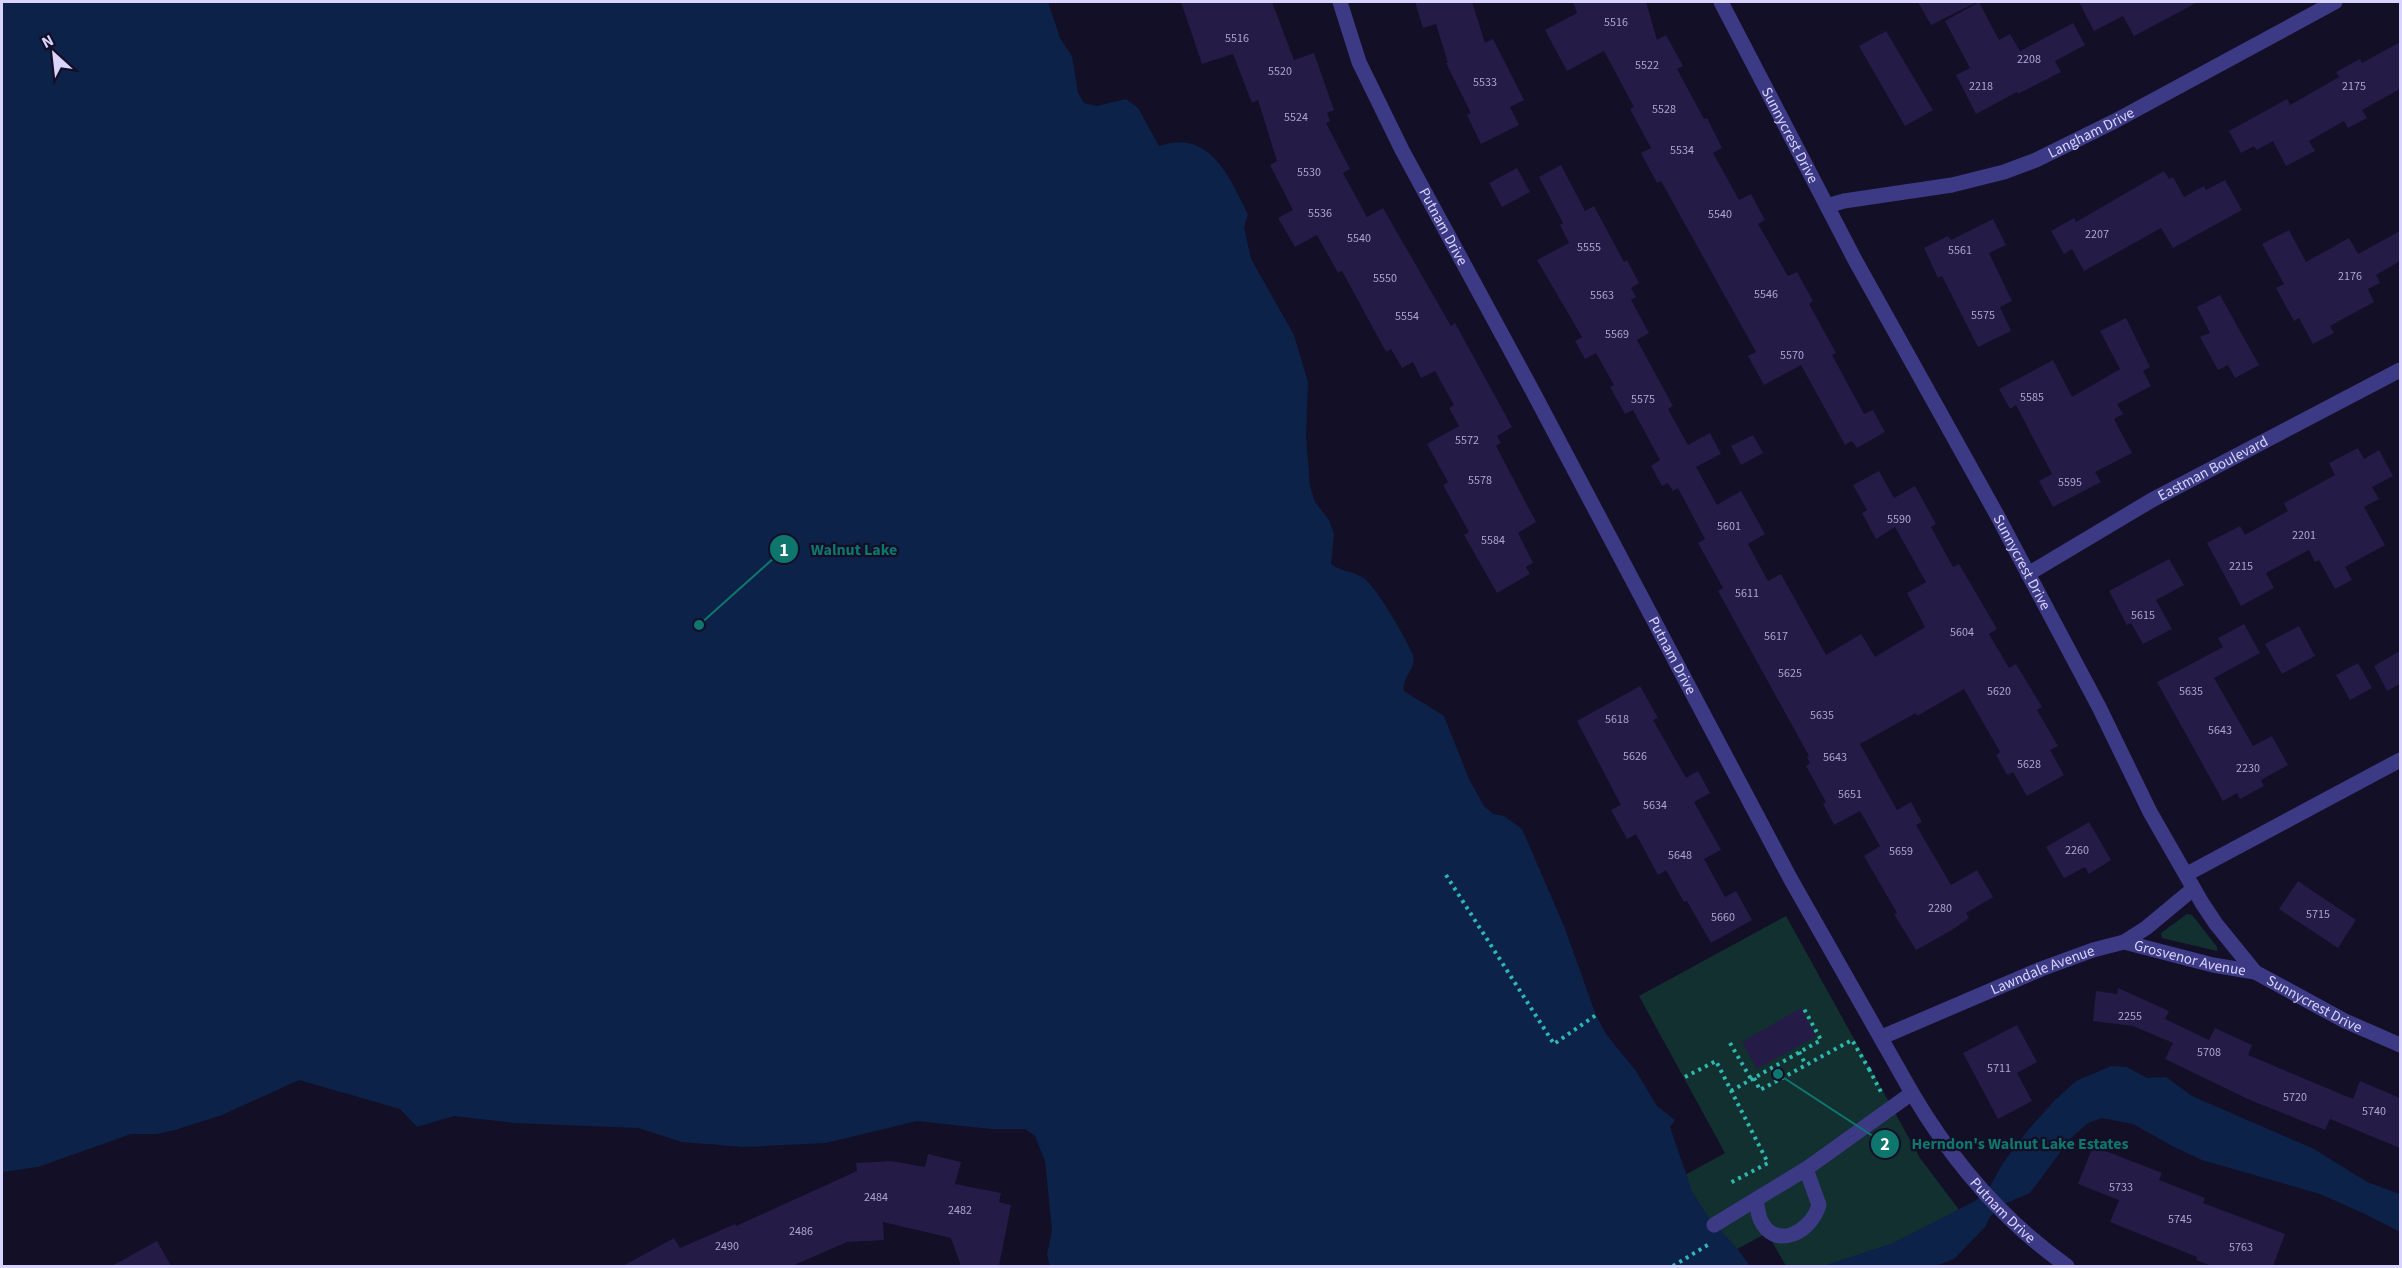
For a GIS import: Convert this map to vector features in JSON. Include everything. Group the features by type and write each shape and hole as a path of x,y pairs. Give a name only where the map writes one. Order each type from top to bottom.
{"street":[{"name":"Putnam Drive","path":"1340,2 1359,62 1402,150 1532,390 1790,878 1912,1093 1931,1125 1968,1175 2016,1225 2067,1266"},
{"name":"Sunnycrest Drive","path":"1721,2 1827,206 2094,698 2150,812 2187,874 2193,890 2216,924 2255,972 2345,1021 2400,1045"},
{"name":"Langham Drive","path":"1827,206 1844,201 1952,185 2004,172 2025,164 2115,121 2336,2"},
{"name":"Eastman Boulevard","path":"2028,574 2152,500 2400,370"},
{"path":"2187,874 2400,760"},
{"name":"Lawndale Avenue","path":"1882,1037 2041,969 2093,950 2124,942 2146,928 2193,890"},
{"name":"Grosvenor Avenue","path":"2124,942 2213,965 2255,972"},
{"path":"1714,1225 1806,1169 1889,1107 1912,1093"},
{"path":"1756,1200 1760,1218 1772,1233 1785,1236 1799,1232 1810,1224 1818,1205 1806,1169"}],"path":[{"path":"1446,876 1554,1044 1596,1015"},
{"path":"1731,1091 1821,1040 1803,1008"},
{"path":"1730,1043 1760,1090 1852,1040 1889,1107"},
{"path":"1799,1052 1806,1065"},
{"path":"1869,1069 1892,1057"},
{"path":"1685,1077 1716,1061 1768,1163 1728,1184"},
{"path":"1673,1266 1712,1243"}],"green space":[{"path":"2187,914 2192,915 2217,947 2217,951 2162,938 2161,933"},
{"path":"1786,916 1920,1158 1969,1223 1916,1266 1786,1266 1767,1233 1705,1266 1658,1266 1627,1207 1725,1153 1639,996"}],"water":[{"path":"2,2 1048,2 1060,38 1072,56 1078,93 1084,103 1097,106 1126,99 1138,108 1159,146 1177,142 1192,144 1205,150 1216,159 1233,185 1248,214 1244,227 1251,259 1294,335 1308,382 1306,436 1310,486 1315,502 1329,520 1334,534 1331,564 1361,576 1385,604 1414,658 1404,691 1444,716 1469,779 1484,806 1493,814 1504,816 1522,829 1564,926 1596,1015 1606,1034 1636,1071 1657,1106 1675,1120 1670,1127 1692,1191 1709,1218 1750,1266 1050,1266 1047,1255 1052,1230 1045,1161 1035,1136 1025,1129 990,1129 917,1121 826,1143 743,1147 682,1142 638,1128 514,1123 454,1116 417,1127 400,1109 299,1080 222,1115 175,1130 157,1134 131,1134 38,1167 2,1172"},
{"path":"2111,1066 2127,1067 2147,1078 2166,1077 2192,1096 2314,1149 2367,1182 2400,1194 2400,1232 2320,1194 2202,1160 2133,1124 2102,1118 2088,1123 2070,1139 2030,1193 2004,1204 1954,1259 1935,1266 1823,1266 1893,1243 1975,1201 1989,1188 2003,1163 2054,1101 2076,1081"}],"building":[{"path":"1181,2 1272,2 1294,60 1314,53 1334,110 1327,113 1330,121 1326,123 1350,169 1343,173 1367,217 1383,208 1451,326 1455,323 1512,427 1497,436 1501,443 1496,446 1536,522 1518,533 1533,563 1526,567 1530,574 1497,593 1464,535 1469,532 1443,485 1448,482 1427,444 1459,426 1449,408 1454,405 1435,371 1421,378 1413,362 1402,368 1391,349 1386,352 1342,271 1338,273 1317,235 1295,247 1278,218 1293,210 1270,165 1277,161 1258,100 1252,103 1233,54 1202,64"},
{"path":"1415,2 1472,2 1485,43 1493,39 1524,100 1510,107 1519,125 1481,144 1467,115 1471,113 1446,63 1448,63 1436,24 1423,28"},
{"path":"1573,2 1646,2 1657,40 1666,35 1683,66 1677,69 1704,119 1707,118 1722,148 1713,153 1739,200 1751,194 1765,220 1758,224 1788,276 1797,272 1813,301 1809,304 1836,353 1832,355 1864,414 1873,410 1885,432 1857,448 1852,441 1845,445 1801,365 1764,385 1748,356 1756,352 1661,181 1657,183 1641,153 1651,148 1630,109 1634,107 1604,51 1567,71 1545,30 1577,13"},
{"path":"1918,2 1977,2 1931,25"},
{"path":"1979,2 1999,40 2010,34 2020,51 2073,23 2085,45 2055,61 2061,72 1976,114 1956,75 1970,68 1945,21"},
{"path":"2079,2 2198,2 2134,36 2123,16 2094,31"},
{"path":"1886,31 1933,110 1905,126 1859,46"},
{"path":"2400,42 2400,89 2362,110 2367,118 2348,128 2344,121 2309,141 2315,151 2286,166 2273,141 2257,150 2254,146 2241,153 2229,131 2287,99 2290,105 2339,77 2336,72 2360,59 2362,63"},
{"path":"1561,165 1585,211 1594,206 1624,262 1627,260 1639,283 1631,288 1636,297 1631,300 1649,333 1637,340 1673,406 1668,409 1688,445 1710,433 1721,454 1696,467 1717,505 1741,491 1765,534 1748,544 1768,581 1781,574 1826,655 1861,634 1875,657 1925,627 1907,593 1926,582 1895,527 1876,539 1862,513 1867,510 1853,485 1879,471 1894,498 1915,486 1936,524 1931,527 1953,567 1959,564 1997,629 1989,634 2009,668 2016,664 2042,707 2037,710 2058,746 2050,750 2064,775 2027,796 2013,772 2007,775 1996,755 2000,752 1964,689 1917,716 1916,713 1860,744 1897,810 1911,802 1922,822 1916,825 1951,885 1977,870 1993,897 1966,913 1969,918 1952,930 1916,950 1894,914 1897,913 1864,856 1880,846 1860,811 1834,825 1823,804 1826,802 1806,766 1810,763 1807,757 1809,756 1718,591 1723,588 1698,543 1705,539 1678,488 1673,491 1668,483 1662,486 1651,466 1660,460 1633,410 1625,414 1610,387 1614,385 1596,353 1585,359 1575,341 1582,337 1537,260 1569,243 1560,225 1563,223 1539,177"},
{"path":"1517,168 1530,192 1502,207 1489,183"},
{"path":"2164,171 2169,179 2173,177 2184,197 2204,186 2206,190 2225,180 2242,210 2173,248 2161,228 2084,271 2072,249 2064,254 2051,231 2074,218 2076,222"},
{"path":"1993,219 2006,245 1989,253 2012,301 2000,307 2011,331 1978,347 1942,276 1938,278 1924,248 1948,236 1951,240"},
{"path":"2289,230 2306,262 2349,238 2358,254 2400,231 2400,261 2376,275 2380,283 2368,289 2374,302 2330,326 2334,333 2313,344 2299,318 2294,321 2276,288 2284,284 2262,244"},
{"path":"2220,295 2259,365 2235,378 2228,365 2218,370 2200,337 2210,333 2197,307"},
{"path":"2126,318 2150,367 2143,371 2151,386 2117,404 2123,414 2114,419 2132,453 2095,472 2101,482 2053,507 2039,481 2052,474 2016,405 2010,409 1999,389 2053,360 2072,397 2120,369 2100,331"},
{"path":"1753,435 1763,453 1741,465 1731,446"},
{"path":"2358,448 2364,459 2379,450 2393,476 2372,487 2379,499 2364,507 2385,545 2345,567 2352,580 2335,589 2319,560 2315,562 2309,550 2266,573 2274,588 2241,606 2207,543 2240,526 2245,535 2288,511 2284,503 2335,475 2329,463"},
{"path":"2169,559 2184,585 2156,600 2172,629 2143,644 2131,623 2127,625 2109,591"},
{"path":"2244,624 2260,653 2214,678 2253,746 2272,736 2288,765 2261,780 2264,786 2240,799 2237,793 2223,801 2157,682 2223,647 2218,638"},
{"path":"2299,626 2315,656 2282,674 2265,644"},
{"path":"2400,651 2400,684 2387,691 2374,666"},
{"path":"2358,663 2372,688 2350,700 2336,675"},
{"path":"1640,686 1658,718 1653,720 1686,778 1698,771 1710,793 1694,802 1721,850 1704,859 1725,897 1736,891 1752,920 1711,943 1666,870 1658,875 1636,834 1627,839 1611,810 1621,805 1577,721"},
{"path":"2089,822 2111,860 2089,874 2085,867 2064,878 2046,847"},
{"path":"2298,881 2356,920 2338,948 2279,909"},
{"path":"2118,988 2169,1011 2165,1019 2209,1040 2215,1028 2252,1045 2248,1055 2353,1099 2360,1081 2400,1098 2400,1148 2330,1119 2325,1130 2250,1100 2165,1059 2173,1043 2133,1026 2093,1021 2096,991 2117,994"},
{"path":"1801,1008 1816,1036 1757,1069 1742,1042"},
{"path":"2017,1025 2037,1062 2017,1073 2032,1101 1998,1119 1963,1053"},
{"path":"2093,1146 2162,1173 2159,1180 2205,1198 2203,1203 2285,1234 2273,1266 2212,1266 2196,1260 2197,1257 2110,1222 2119,1200 2078,1184"},
{"path":"928,1154 961,1162 955,1184 1001,1193 999,1202 1011,1205 999,1266 961,1266 951,1238 883,1222 884,1240 847,1242 792,1266 623,1266 674,1238 680,1248 735,1224 736,1226 857,1171 856,1163 891,1161 925,1167"},
{"path":"157,1241 171,1266 112,1266"}],"place":[{"name":"Walnut Lake","path":"699,625"},
{"name":"Herndon's Walnut Lake Estates","path":"1778,1074"}]}
